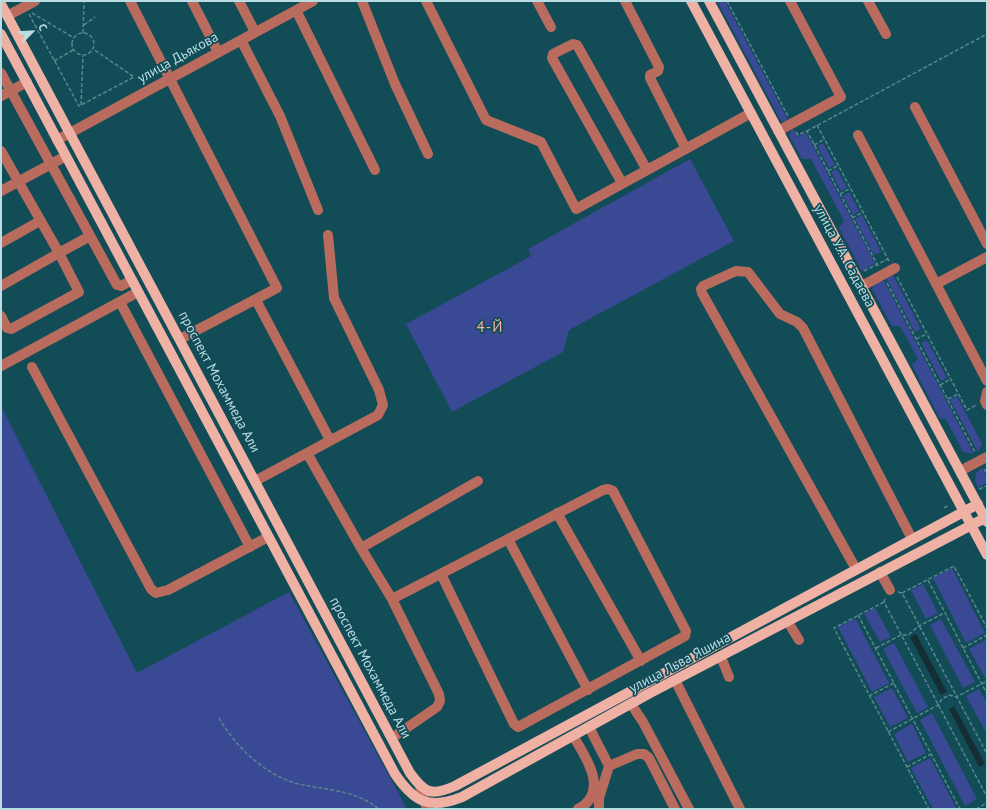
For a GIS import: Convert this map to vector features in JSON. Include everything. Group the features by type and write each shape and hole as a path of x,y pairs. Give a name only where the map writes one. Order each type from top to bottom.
{"main road":[{"name":"улица У.А. Садаева","path":"691,1 987,555"},
{"name":"улица У.А. Садаева","path":"709,1 986,520"},
{"name":"проспект Мохаммеда Али","path":"1,4 256,481 410,774 420,787"},
{"name":"проспект Мохаммеда Али","path":"1,34 395,774 406,791 426,806"},
{"name":"улица Льва Яшина","path":"420,787 435,793 443,791 978,504"},
{"name":"улица Льва Яшина","path":"426,806 448,804 675,680 971,525 986,520"},
{"path":"567,725 573,736"}],"street":[{"path":"8,16 36,1"},
{"path":"130,1 276,286 275,290 180,339"},
{"path":"192,1 218,52"},
{"path":"239,1 255,32"},
{"name":"улица Дьякова","path":"57,140 241,40 298,6 312,1"},
{"path":"362,1 395,84 428,154"},
{"path":"426,1 486,120 541,142 576,209 751,113"},
{"path":"537,1 551,27"},
{"path":"625,1 659,67 658,71 650,75 650,78 686,149"},
{"path":"778,131 841,97 790,1"},
{"path":"868,1 886,34"},
{"path":"298,6 376,170"},
{"path":"241,40 280,116 318,210"},
{"path":"622,183 552,58 554,54 574,44 577,45 647,170"},
{"path":"1,73 117,285 121,286 132,280"},
{"path":"1,96 27,82"},
{"path":"915,106 987,244"},
{"path":"858,135 987,381"},
{"path":"1,151 59,253 79,292 11,329 8,328 1,316"},
{"path":"1,191 66,156"},
{"path":"1,243 40,221"},
{"path":"256,481 330,440 378,416 383,405 379,390 334,298 328,235"},
{"path":"1,286 90,236"},
{"path":"936,284 987,257"},
{"path":"862,286 895,268"},
{"path":"856,569 702,293 701,289 703,286 736,271 748,272 780,314 803,328 912,539"},
{"path":"1,366 138,292"},
{"path":"256,300 330,440"},
{"path":"120,302 250,547"},
{"path":"32,367 151,589 156,592 168,590 268,537"},
{"path":"987,392 985,401 987,405"},
{"path":"307,453 392,599 439,694 440,701 437,707 392,738"},
{"path":"960,471 983,459"},
{"path":"361,548 478,481"},
{"path":"392,599 557,513 603,490 608,489 613,491 686,631 685,636 518,727 514,724 440,574"},
{"path":"557,513 641,661"},
{"path":"508,539 588,690"},
{"path":"880,572 890,590"},
{"path":"788,622 799,640"},
{"path":"721,657 729,677"},
{"path":"675,680 740,809"},
{"path":"631,704 643,722 689,809"},
{"path":"589,727 609,766 599,798 599,809"},
{"path":"573,736 594,773 591,795 582,808"},
{"path":"609,766 637,754 644,754 649,758 675,809"},
{"path":"420,787 426,806"}],"path":[{"path":"83,33 84,1"},
{"path":"727,1 798,135 987,34"},
{"path":"74,38 26,10 79,106 81,105"},
{"path":"84,25 95,17"},
{"path":"83,33 93,38 93,49 89,54 83,56 77,54 73,50 72,44 74,38 83,33"},
{"path":"81,105 134,77 93,49"},
{"path":"54,61 73,50"},
{"path":"81,105 83,56"},
{"path":"807,131 948,399 983,459 987,474"},
{"path":"814,145 825,139"},
{"path":"828,171 839,165"},
{"path":"840,194 851,188"},
{"path":"852,218 863,212"},
{"path":"863,272 888,259"},
{"path":"916,339 927,334"},
{"path":"940,384 951,379"},
{"path":"948,399 958,394"},
{"path":"929,809 834,628 884,602 890,590 902,593 954,566 987,628"},
{"path":"927,580 987,694"},
{"path":"902,593 987,754"},
{"path":"884,602 987,797"},
{"path":"876,648 901,635 908,635 919,626 944,613"},
{"path":"858,615 960,809"},
{"path":"963,648 987,635"},
{"path":"888,732 938,705 942,699 949,695 956,697 987,681"},
{"path":"870,696 894,683"},
{"path":"220,718 229,734 241,748 278,777 295,783 353,794 370,802 379,809"},
{"path":"907,767 931,754"},
{"path":"976,809 987,803"}],"shaded area":[{"path":"717,1 725,1 789,122 781,121"},
{"path":"793,128 798,137 806,133 875,263 862,271 839,228 844,221 811,159 802,159 789,135"},
{"path":"823,143 835,165 829,168 817,146"},
{"path":"690,159 734,241 569,330 563,352 452,412 406,324 531,256 528,249"},
{"path":"837,169 847,188 841,191 831,172"},
{"path":"849,192 859,211 853,215 843,196"},
{"path":"862,215 881,252 874,255 855,219"},
{"path":"892,273 921,329 915,332 885,276"},
{"path":"882,277 974,454 963,452 946,419 940,419 912,365 918,359 900,326 892,326 872,289 875,281"},
{"path":"927,340 947,378 941,381 921,343"},
{"path":"957,396 982,444 978,452 950,400"},
{"path":"1,406 137,673 289,592 407,809 1,809"},
{"path":"982,468 987,478 987,483 978,488 975,481 976,473"},
{"path":"952,568 985,633 966,643 933,578"},
{"path":"923,584 938,613 926,619 911,590"},
{"path":"875,608 891,637 880,642 864,614"},
{"path":"855,618 889,683 872,692 838,627"},
{"path":"941,619 975,682 963,688 930,625"},
{"path":"916,634 947,692 941,695 910,637"},
{"path":"987,639 987,676 985,678 969,649"},
{"path":"894,643 928,707 917,713 883,649"},
{"path":"892,688 908,718 890,727 874,697"},
{"path":"979,689 987,703 987,734 966,696"},
{"path":"954,706 985,764 979,767 949,709"},
{"path":"932,713 977,799 965,806 920,720"},
{"path":"912,724 926,753 908,762 894,734"},
{"path":"930,758 957,809 933,809 911,768"}],"district":[{"name":"4-Й","path":"490,328"}]}
